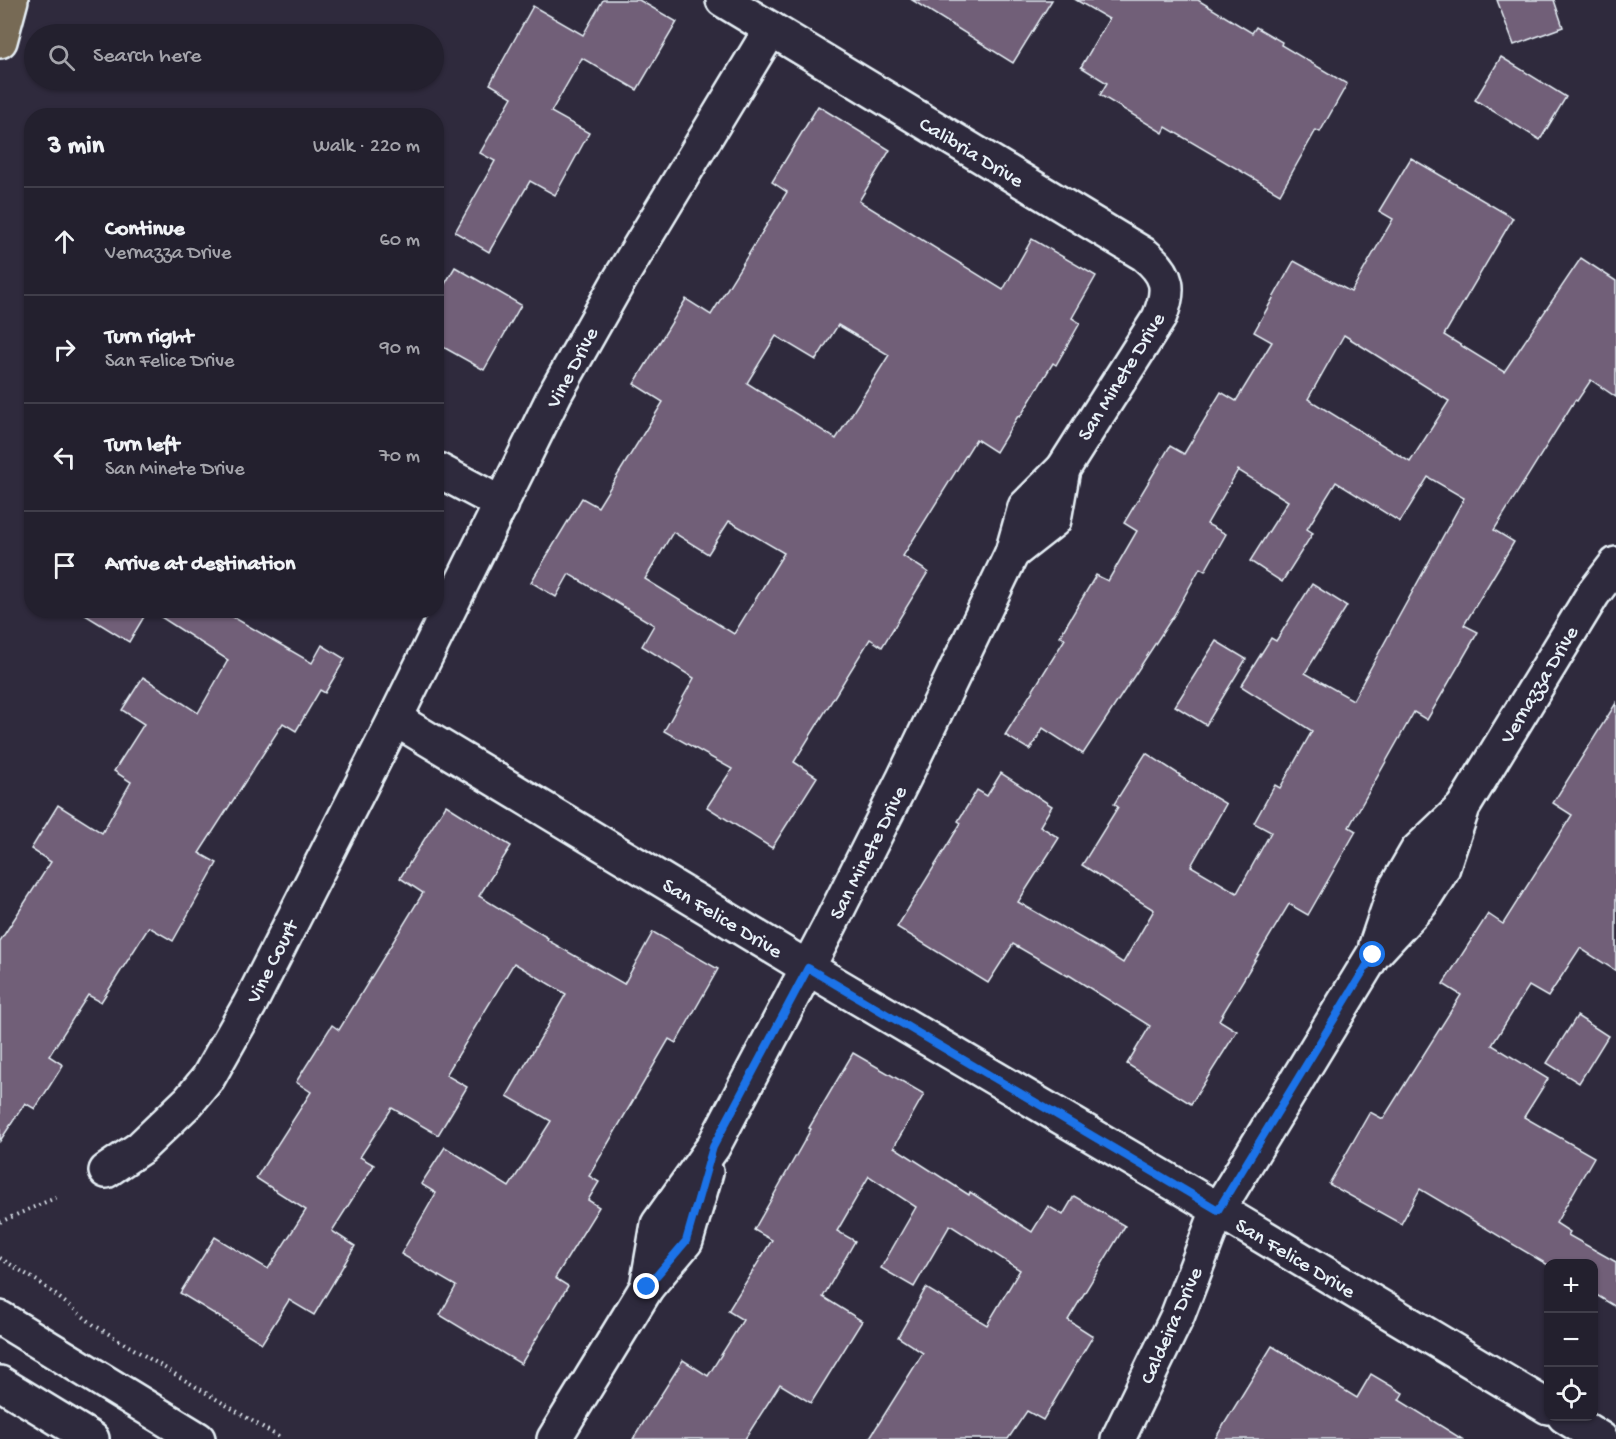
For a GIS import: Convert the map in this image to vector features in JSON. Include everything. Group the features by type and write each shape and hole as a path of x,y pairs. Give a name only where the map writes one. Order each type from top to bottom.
{"main road":[{"path":"0,41 11,0"}],"street":[{"name":"Calibria Drive","path":"723,0 1145,255 1155,264 1166,280"},
{"name":"Vine Drive","path":"394,719 555,394 617,284 771,29"},
{"name":"San Minete Drive","path":"554,1439 647,1287 658,1224 713,1147 808,968 904,778 1012,553 1054,520 1063,469 1159,318 1167,300 1166,280"},
{"path":"444,473 502,504"},
{"name":"Vernazza Drive","path":"1218,1210 1373,955 1395,889 1417,851 1463,807 1593,594 1616,564"},
{"name":"San Felice Drive","path":"394,719 808,968 1544,1405"},
{"name":"Vine Court","path":"106,1171 140,1148 189,1101 208,1078 250,1004 394,719"},
{"name":"Caldeira Drive","path":"1118,1439 1177,1317 1218,1210"},
{"path":"0,1318 198,1439"},
{"path":"0,1383 92,1439"},
{"path":"1572,1421 1601,1439"}],"path":[{"path":"0,1222 57,1197"},
{"path":"0,1258 39,1282 94,1325 282,1439"}],"building":[{"path":"603,0 639,0 677,22 637,90 582,58 551,112 589,133 555,195 530,181 489,252 455,232 495,161 480,153 512,97 490,84 533,6 583,35"},
{"path":"912,0 1052,0 1013,63"},
{"path":"1076,0 1198,0 1252,33 1256,27 1282,42 1281,45 1347,84 1320,132 1316,130 1280,194 1166,127 1163,133 1100,95 1107,83 1081,67 1109,19"},
{"path":"1497,0 1554,0 1563,27 1514,45"},
{"path":"1501,57 1566,97 1540,140 1475,100"},
{"path":"818,106 890,150 859,201 1003,290 1032,239 1096,276 1072,318 1080,323 1056,365 1053,363 996,452 976,439 903,556 928,572 882,647 870,639 794,762 817,777 772,848 707,807 732,769 664,731 694,678 642,646 654,625 569,574 556,597 531,582 582,498 598,507 663,402 634,384 686,299 711,315 787,192 772,182","holes":["838,325 889,355 836,439 747,383 776,336 816,360","729,521 784,553 734,634 645,579 673,532 708,554"]},
{"path":"1411,158 1513,218 1444,335 1504,372 1581,258 1616,281 1616,397 1591,380 1577,401 1575,400 1494,530 1514,542 1464,625 1478,632 1427,720 1414,712 1349,827 1356,831 1308,915 1289,904 1219,1020 1237,1031 1191,1104 1127,1064 1150,1026 1069,975 1013,944 988,983 897,927 961,823 958,821 977,790 987,796 1001,773 1052,806 1040,826 1059,838 1018,902 1123,963 1154,910 1082,865 1118,807 1114,804 1146,753 1226,804 1191,866 1237,893 1271,832 1254,823 1275,785 1280,788 1312,731 1241,686 1271,638 1276,641 1312,584 1347,606 1305,673 1353,700 1464,498 1428,477 1400,522 1336,482 1307,529 1313,533 1282,582 1250,561 1288,501 1238,470 1207,524 1226,534 1205,571 1200,568 1174,615 1083,754 1043,728 1030,750 1005,735 1065,639 1060,636 1096,575 1108,581 1137,531 1124,523 1170,446 1184,454 1221,392 1236,401 1272,342 1254,332 1294,261 1351,292 1393,219 1379,211","holes":["1344,335 1449,401 1410,462 1308,399"]},
{"path":"455,267 521,305 484,370 444,348 444,286"},
{"path":"90,618 143,618 129,642"},
{"path":"162,618 235,618 312,663 322,645 345,659 325,693 320,690 296,731 283,723 199,853 217,863 173,941 149,927 101,1002 88,995 49,1056 63,1065 35,1109 25,1103 0,1141 0,941 51,862 31,849 58,805 102,833 131,782 114,771 144,724 122,710 143,677 198,713 228,660"},
{"path":"1216,641 1246,659 1206,725 1175,706"},
{"path":"1616,703 1616,971 1580,948 1548,997 1529,986 1492,1045 1548,1079 1524,1117 1594,1157 1556,1223 1570,1232 1568,1235 1616,1262 1616,1307 1598,1296 1598,1259 1544,1259 1544,1263 1420,1189 1401,1224 1329,1184 1370,1112 1383,1119 1461,995 1443,984 1488,914 1503,924 1572,815 1553,803"},
{"path":"446,805 511,846 479,896 548,938 547,940 624,984 653,932 718,969 676,1043 669,1039 589,1176 599,1182 588,1200 599,1207 555,1278 568,1286 521,1364 440,1315 456,1286 401,1254 436,1193 421,1184 445,1147 509,1187 551,1121 507,1096 566,994 514,963 446,1075 467,1087 438,1135 392,1108 360,1157 374,1165 332,1231 355,1246 314,1315 289,1300 262,1343 180,1293 215,1237 268,1269 306,1210 256,1178 311,1092 296,1082 332,1025 339,1030 423,893 400,878"},
{"path":"1577,1016 1608,1036 1579,1083 1547,1063"},
{"path":"853,1053 924,1094 894,1147 969,1195 970,1192 1032,1232 1048,1206 1063,1215 1074,1196 1125,1226 1068,1320 1093,1336 1043,1420 1027,1411 1008,1439 869,1439 923,1353 898,1337 926,1288 987,1325 1020,1270 950,1225 914,1287 881,1268 916,1207 869,1176 837,1231 855,1241 823,1297 862,1321 811,1403 780,1384 745,1439 633,1439 683,1360 708,1376 743,1320 728,1311 772,1240 754,1230"},
{"path":"1272,1346 1357,1398 1371,1374 1403,1393 1399,1400 1462,1439 1215,1439"}],"route":[{"path":"647,1287 686,1241 713,1147 808,968 1218,1210 1373,955"}]}
